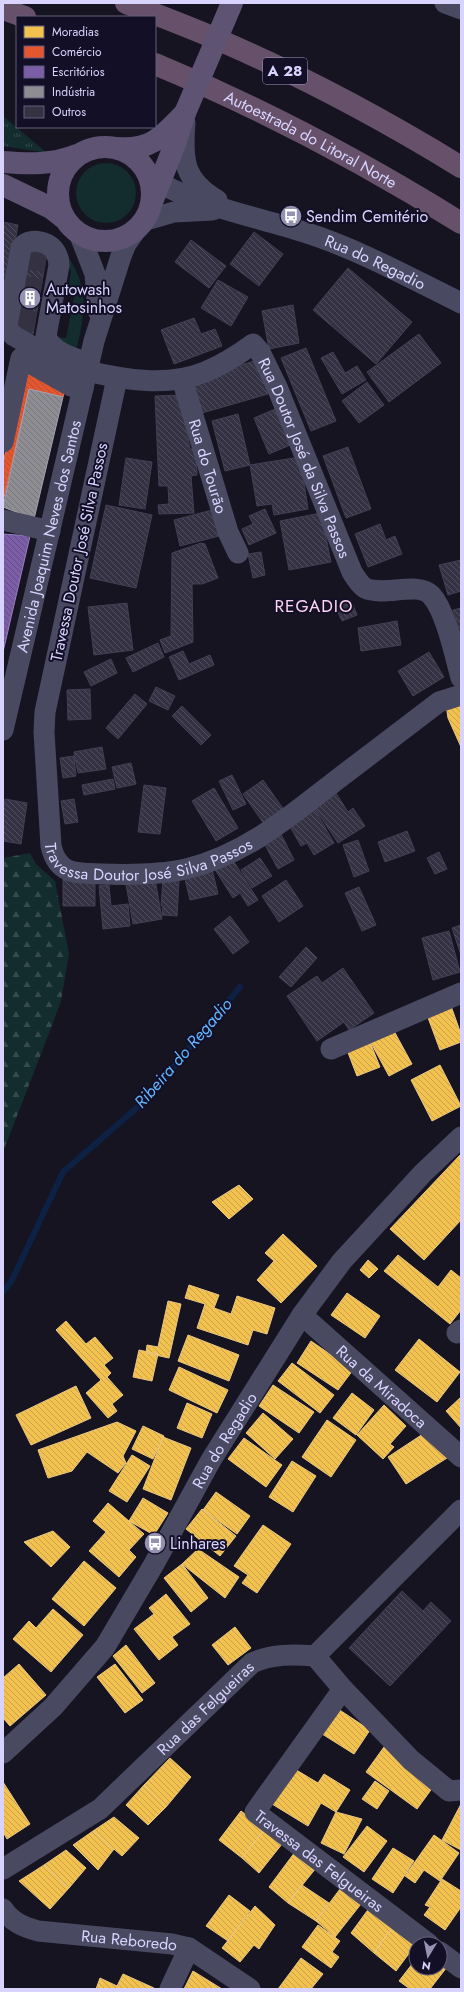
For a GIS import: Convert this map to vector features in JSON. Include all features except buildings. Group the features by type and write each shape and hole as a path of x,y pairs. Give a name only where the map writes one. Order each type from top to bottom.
{"highway":[{"name":"A 28","path":"126,3 259,58 364,110 461,168"},
{"path":"3,9 22,16"},
{"name":"Autoestrada do Litoral Norte","path":"156,64 226,95 308,136 388,178 461,223"},
{"path":"438,153 461,158"}],"main road":[{"path":"3,185 51,208 72,227 90,239 103,241 116,239 128,234 143,219 154,179 185,113 232,3"},
{"path":"3,162 37,164 58,161 77,155 89,149 103,147 142,148 151,144 170,129 185,113"},
{"path":"117,148 130,154 154,179"},
{"path":"72,227 59,207 57,193 60,178 77,155"}],"street":[{"path":"445,3 461,9"},
{"name":"Rua do Regadio","path":"185,113 184,161 189,175 201,189 240,213"},
{"name":"Rua do Regadio","path":"154,179 194,198 305,232 356,253 461,303"},
{"name":"Rua do Regadio","path":"143,219 186,210 240,213"},
{"name":"Avenida Joaquim Neves dos Santos","path":"94,341 121,256 126,244 143,219"},
{"name":"Avenida Joaquim Neves dos Santos","path":"3,730 94,341 98,317 98,289 91,262 72,227"},
{"path":"33,290 46,336 52,346 73,359 86,375 14,336 8,330 33,290"},
{"name":"Rua Doutor José da Silva Passos","path":"86,375 162,381 182,379 205,372 225,362 253,344 260,352 277,387 352,572 364,588 375,591 423,590 431,595 449,632 461,678"},
{"path":"3,442 21,358 71,386 86,375"},
{"name":"Travessa Doutor José Silva Passos","path":"117,378 45,712 44,732 50,846 58,864 66,870 86,873 151,874 186,869 213,860 260,838 439,702 461,695"},
{"name":"Rua do Tourão","path":"182,379 228,532 238,553"},
{"path":"3,520 50,531"},
{"path":"331,1049 461,993"},
{"name":"Rua do Regadio","path":"3,1753 52,1707 106,1647 154,1564 211,1460 302,1315 342,1260 423,1174 461,1137"},
{"name":"Rua da Miradoca","path":"302,1315 461,1457"},
{"path":"461,1510 315,1656 411,1760 449,1791 461,1790"},
{"name":"Rua das Felgueiras","path":"3,1869 100,1809 252,1663 261,1659 288,1654 315,1656"},
{"name":"Travessa das Felgueiras","path":"343,1688 255,1812 418,1936"},
{"name":"Rua Reboredo","path":"3,1909 6,1914 22,1927 38,1931 172,1944 189,1948 250,1989"},
{"path":"170,1989 189,1948"},
{"path":"448,1958 461,1968"}],"green space":[{"path":"3,116 47,153 3,146"},
{"path":"106,163 122,168 127,172 131,177 136,193 131,209 127,214 122,218 106,223 90,218 85,214 81,209 76,193 81,177 85,172 90,168"},
{"path":"68,257 80,281 84,303 76,352 58,341 59,337 66,338 75,293 68,291 71,271 64,260"},
{"path":"30,853 36,864 55,881 69,954 61,1001 3,1152 3,858"}],"waterway":[{"name":"Ribeira do Regadio","path":"3,1292 11,1282 63,1172 147,1099 240,987"}],"tunnel":[{"path":"28,259 46,262"},
{"path":"23,286 41,290"},
{"path":"18,318 35,322"}],"place":[{"name":"Sendim Cemitério","path":"291,216"},
{"name":"Autowash Matosinhos","path":"30,298"},
{"name":"Linhares","path":"155,1543"}],"district":[{"name":"REGADIO","path":"314,606"}]}
